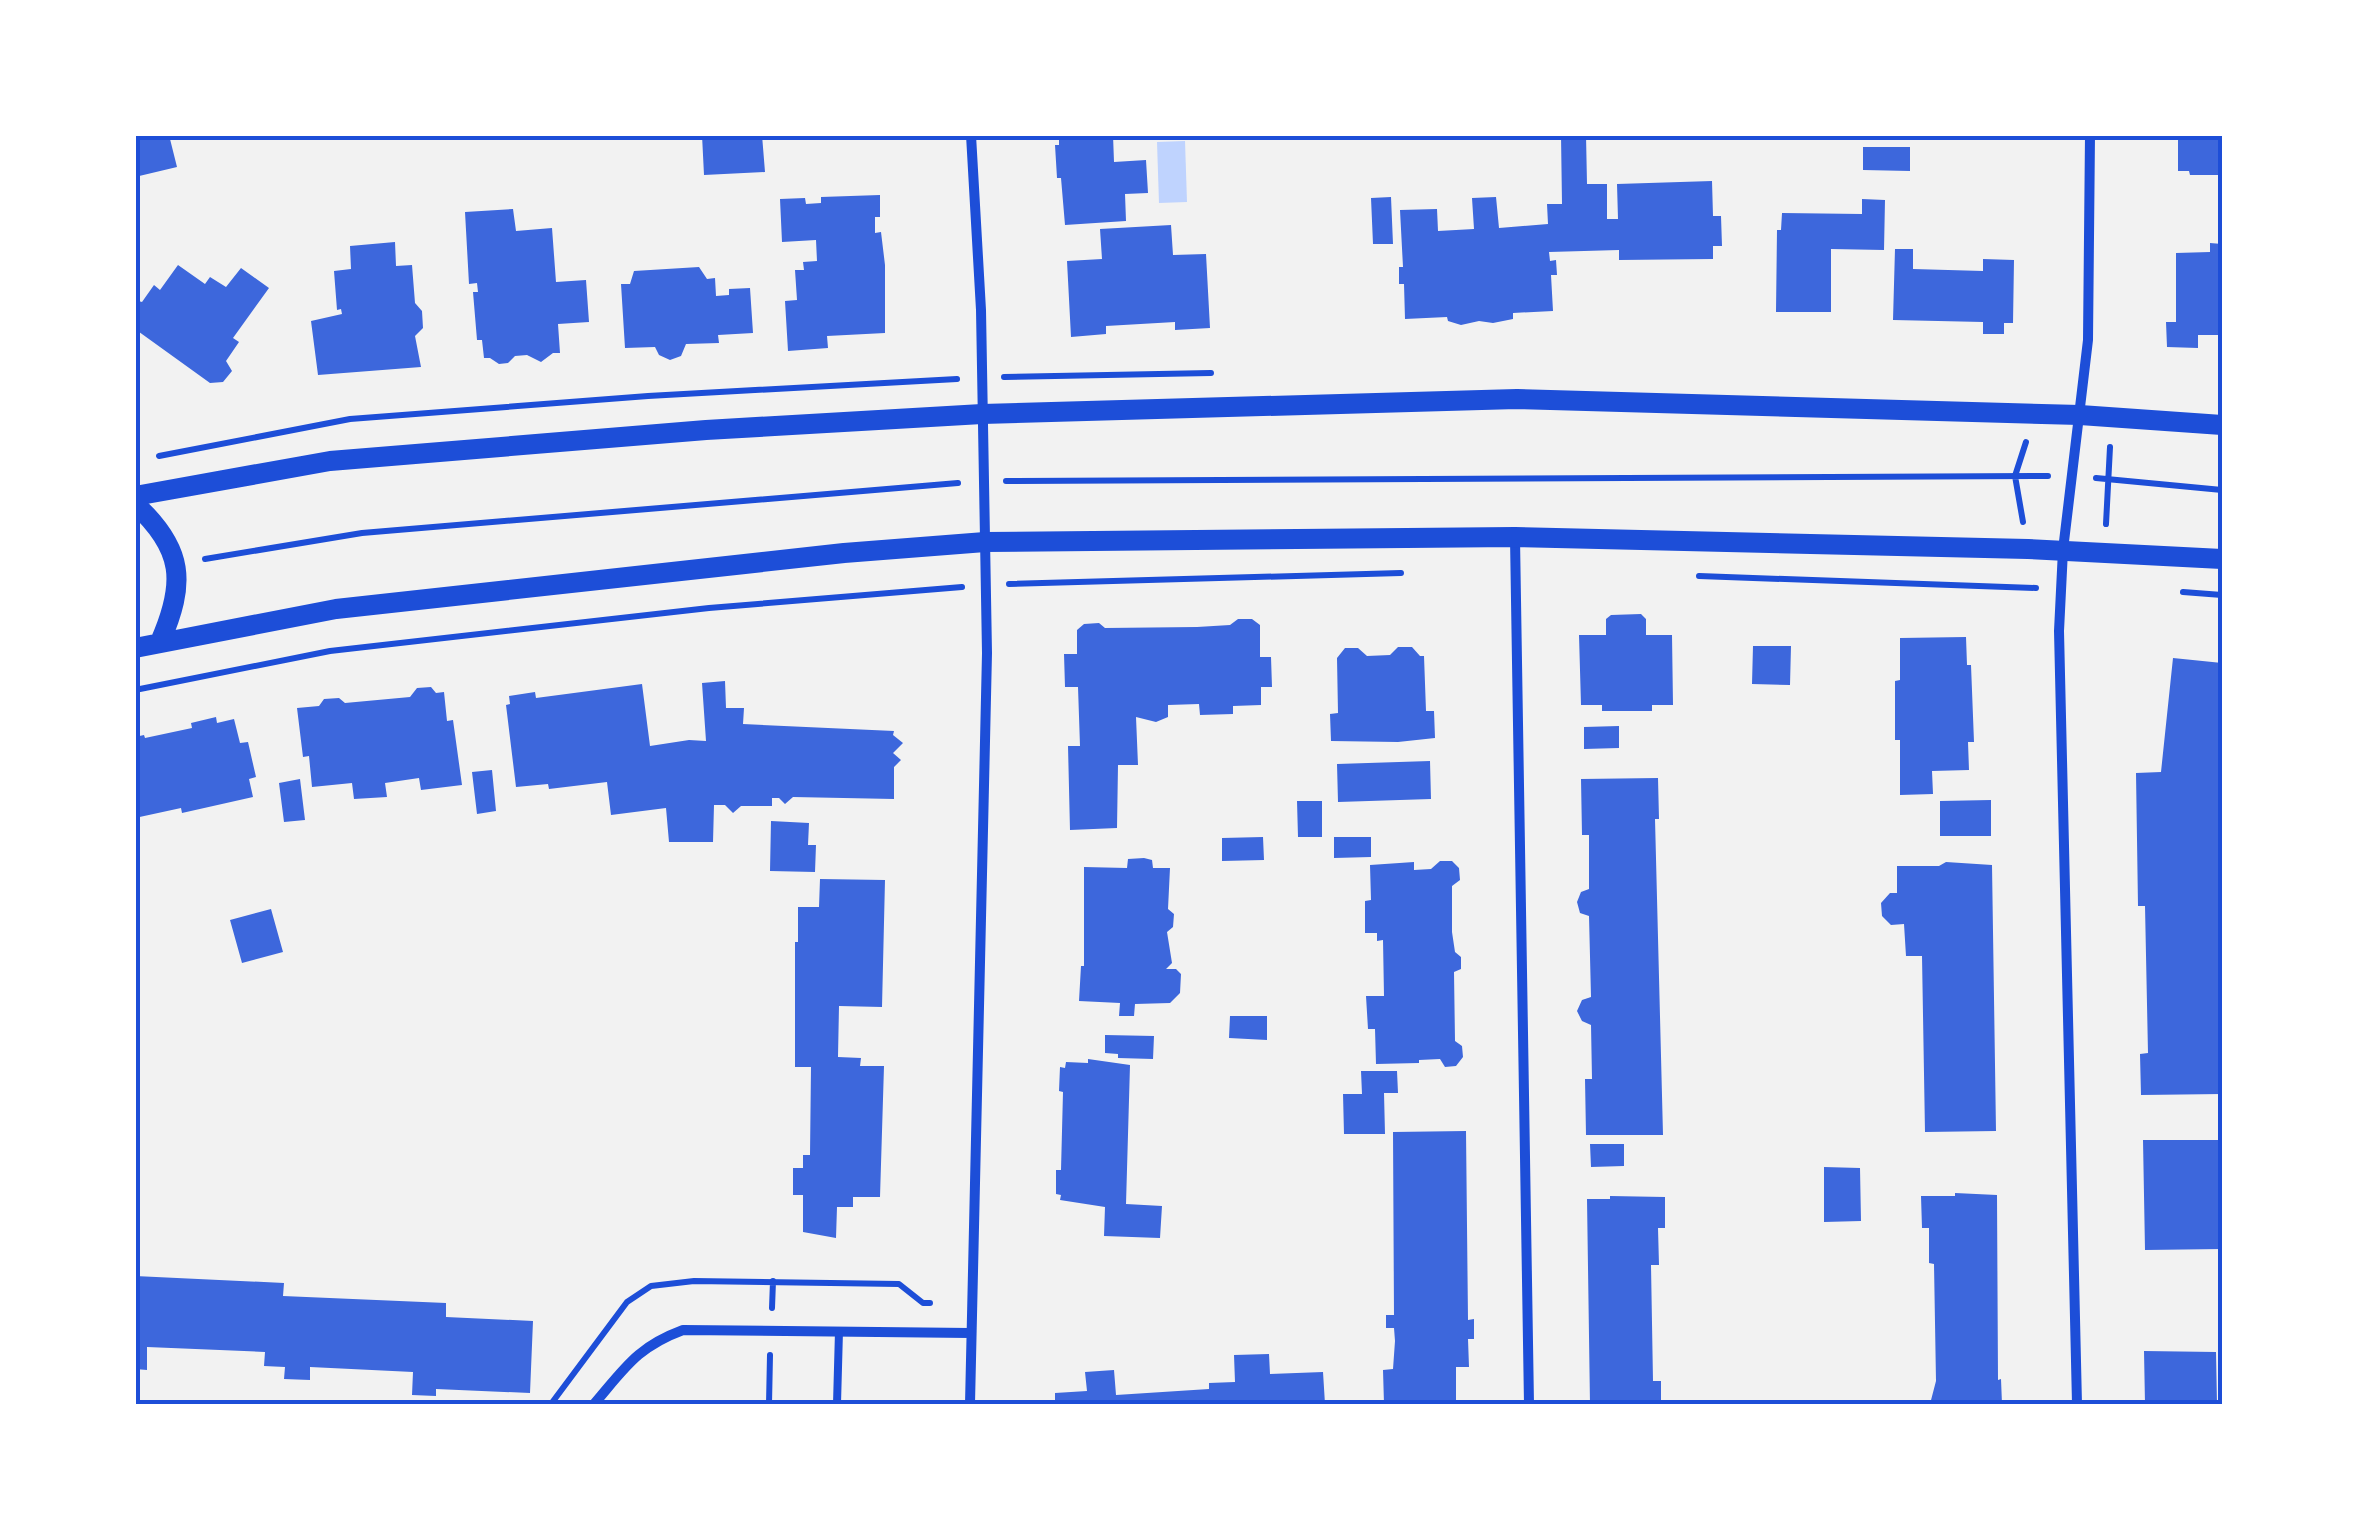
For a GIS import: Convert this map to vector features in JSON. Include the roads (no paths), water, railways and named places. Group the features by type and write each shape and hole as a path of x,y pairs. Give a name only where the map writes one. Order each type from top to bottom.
{"main road":[{"path":"135,496 330,461 706,430 982,414 1516,399 2034,414 2222,425"},
{"path":"135,504 157,524 176,563 176,606 160,642"},
{"path":"135,648 336,609 824,555 985,542 1515,537 2063,550 2222,560"}],"street":[{"path":"970,1404 986,585 972,135"},
{"path":"2077,1404 2060,589 2088,340 2090,135"},
{"path":"1515,537 1529,1404"},
{"path":"594,1404 639,1352 656,1340 683,1330 970,1332"}],"lane":[{"path":"837,1404 839,1331"}],"water":[{"path":"1185,141 1187,202 1159,203 1157,142"}]}
